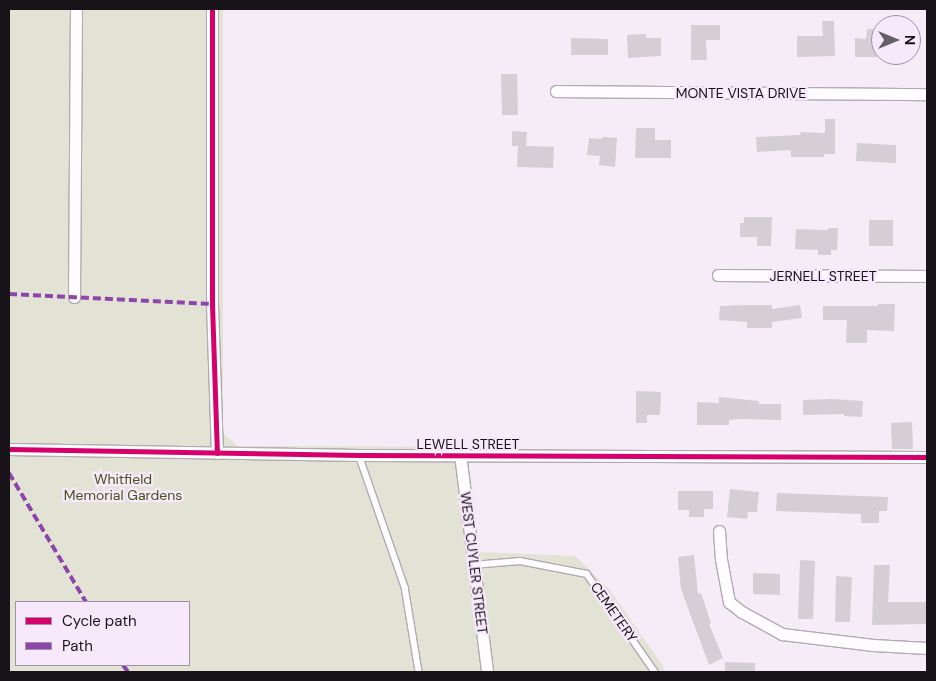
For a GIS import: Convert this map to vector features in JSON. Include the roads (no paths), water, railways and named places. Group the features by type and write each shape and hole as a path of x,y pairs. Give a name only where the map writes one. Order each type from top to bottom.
{"street":[{"path":"74,297 76,9"},
{"path":"212,9 212,304 217,453"},
{"name":"MONTE VISTA DRIVE","path":"556,91 927,94"},
{"name":"JERNELL STREET","path":"718,276 927,276"},
{"name":"LEWELL STREET","path":"9,449 359,455 927,457"},
{"name":"WEST CUYLER STREET","path":"460,454 487,672"},
{"path":"719,531 721,559 729,602 742,612 782,634 864,644 927,648"}],"lane":[{"path":"359,455 405,587 419,672"},
{"name":"CEMETERY","path":"473,565 520,561 587,574 655,672"}],"park label":[{"name":"Whitfield Memorial Gardens","path":"123,488"}]}
